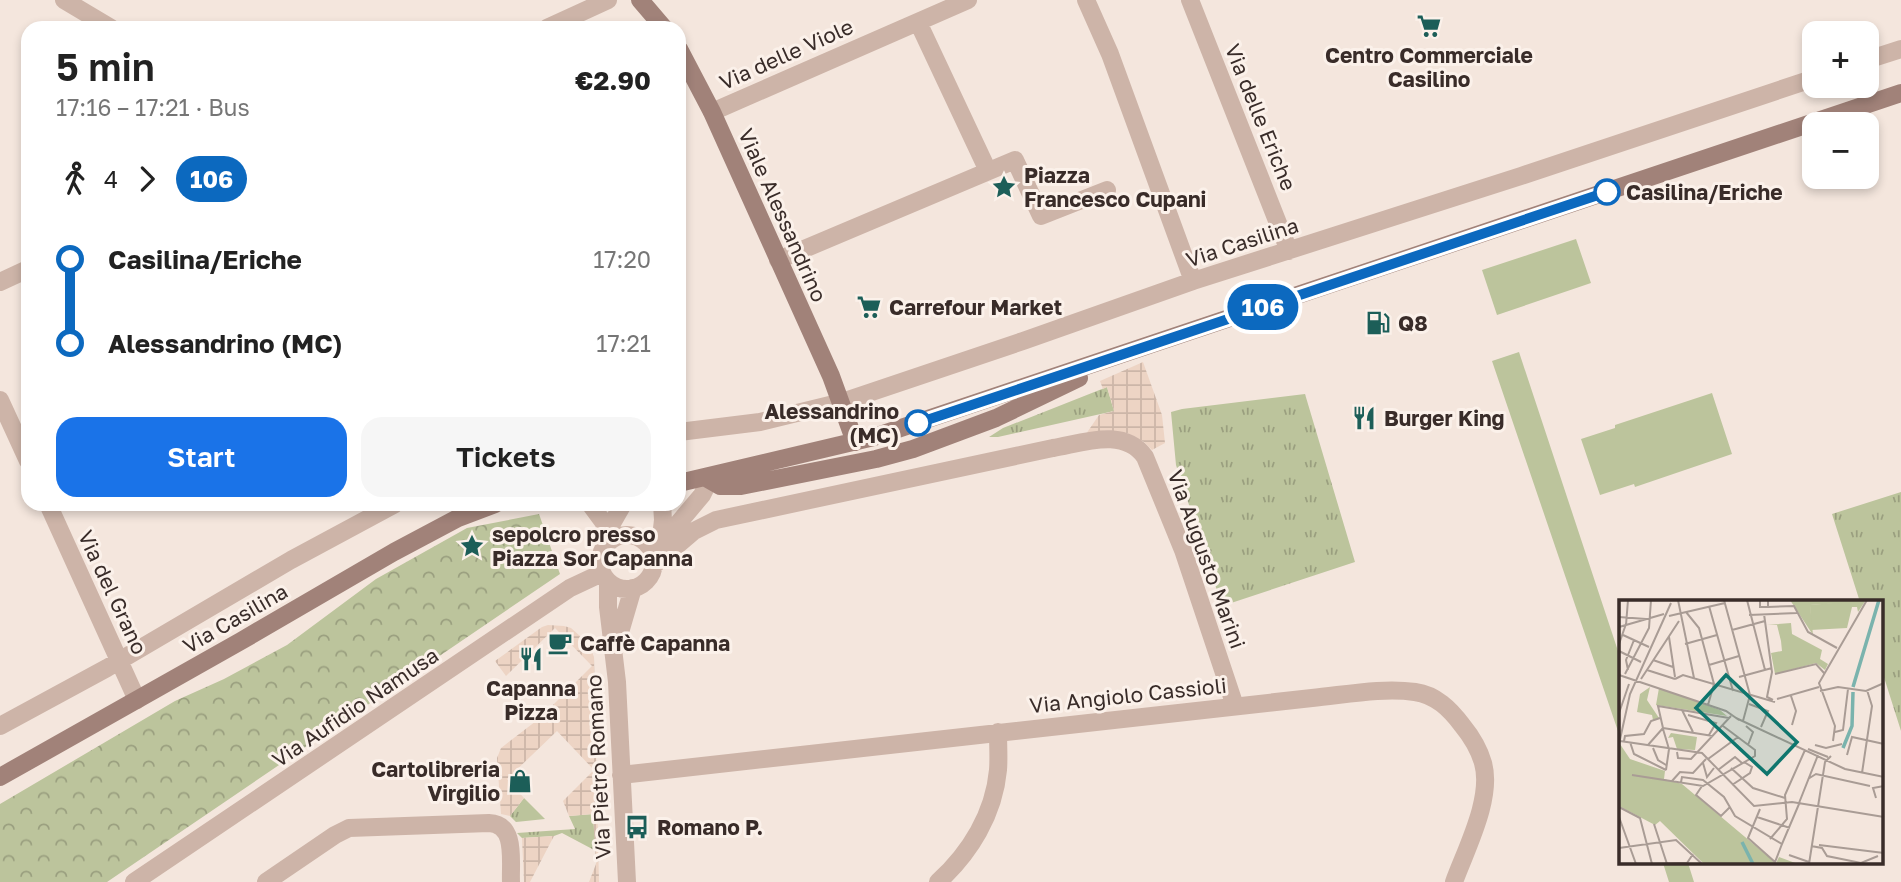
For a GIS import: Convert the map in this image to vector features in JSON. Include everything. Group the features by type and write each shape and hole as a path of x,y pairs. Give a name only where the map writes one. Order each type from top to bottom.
{"main road":[{"path":"640,0 658,21"},
{"name":"Viale Alessandrino","path":"686,63 712,112 842,402 855,442"},
{"path":"686,482 855,442 940,416 1901,93"},
{"path":"706,478 720,486 741,486 892,455 1017,408 1077,379 1115,356"},
{"name":"Via Casilina","path":"0,777 426,534 475,511"}],"street":[{"path":"64,0 99,21"},
{"path":"562,21 608,0"},
{"name":"Via delle Viole","path":"712,112 968,0"},
{"path":"1086,0 1110,54 1193,281"},
{"name":"Via delle Eriche","path":"1190,0 1289,251"},
{"path":"918,22 988,172"},
{"path":"1879,56 1901,49"},
{"name":"Via Casilina","path":"686,431 760,422 842,402 1193,281 1802,82"},
{"path":"778,260 1015,160 1041,216 1107,190"},
{"path":"0,282 21,272"},
{"path":"0,400 21,446"},
{"name":"Via Augusto Marini","path":"656,556 716,520 1053,448 1117,439 1140,451 1149,466 1182,550 1235,706"},
{"path":"656,556 702,495 706,478"},
{"name":"Via del Grano","path":"51,511 137,700"},
{"name":"Via Casilina","path":"0,726 120,660 290,559 382,511"},
{"path":"596,511 601,518 607,538"},
{"path":"620,511 601,557 605,577 619,588 633,588 647,580 656,556 663,511"},
{"path":"607,538 635,537 656,556"},
{"name":"Via Pietro Romano","path":"605,577 615,649 626,882"},
{"name":"Via Aufidio Namusa","path":"134,882 570,588 605,577"},
{"name":"Via Pietro Romano","path":"615,649 633,588"},
{"name":"Via Angiolo Cassioli","path":"621,775 1235,706 1392,691 1418,692 1429,695 1446,706 1457,718 1474,742 1485,772 1481,807 1454,882"},
{"path":"937,882 956,866 968,851 985,817 998,772 998,732"},
{"path":"266,882 349,828 489,823 500,824 506,831 509,841 510,882"}],"green space":[{"path":"1576,239 1591,283 1497,315 1482,270"},
{"path":"1519,352 1619,654 1619,734 1492,361"},
{"path":"1107,387 1114,411 989,437 1003,428"},
{"path":"1712,393 1732,454 1635,487 1634,484 1600,495 1581,439"},
{"path":"1305,394 1355,562 1222,606 1176,465 1171,412"},
{"path":"1901,492 1901,731 1884,677 1884,600 1859,600 1832,514"},
{"path":"539,514 560,574 107,882 0,882 0,804 175,701 224,679 287,645 376,579 467,528"},
{"path":"524,798 545,819 516,822 510,816"},
{"path":"593,814 596,851 562,833 522,838 517,833 575,829 569,816"},
{"path":"1663,864 1688,864 1694,882 1669,882"}],"shaded area":[{"path":"1143,362 1162,415 1165,443 1152,450 1144,442 1127,433 1086,434 1099,415 1114,411 1107,387 1103,389 1100,381"},
{"path":"548,625 571,628 589,644 594,657 599,882 589,882 596,864 593,814 569,816 563,801 594,770 557,731 507,779 524,798 510,816 501,814 497,758 501,748 540,718 592,666 555,628 506,676 495,661"},
{"path":"554,836 530,882 524,882 522,838"}],"bus line":[{"name":"106","path":"918,423 1607,192"}],"place":[{"name":"Centro Commerciale Casilino","path":"1429,26"},
{"name":"Piazza Francesco Cupani","path":"1004,187"},
{"name":"Casilina/Eriche","path":"1607,192"},
{"name":"Carrefour Market","path":"869,307"},
{"name":"Q8","path":"1378,323"},
{"name":"Burger King","path":"1364,418"},
{"name":"Alessandrino (MC)","path":"918,423"},
{"name":"sepolcro presso Piazza Sor Capanna","path":"472,546"},
{"name":"Caffè Capanna","path":"560,643"},
{"name":"Capanna Pizza","path":"531,659"},
{"name":"Cartolibreria Virgilio","path":"520,781"},
{"name":"Romano P.","path":"637,827"}]}
